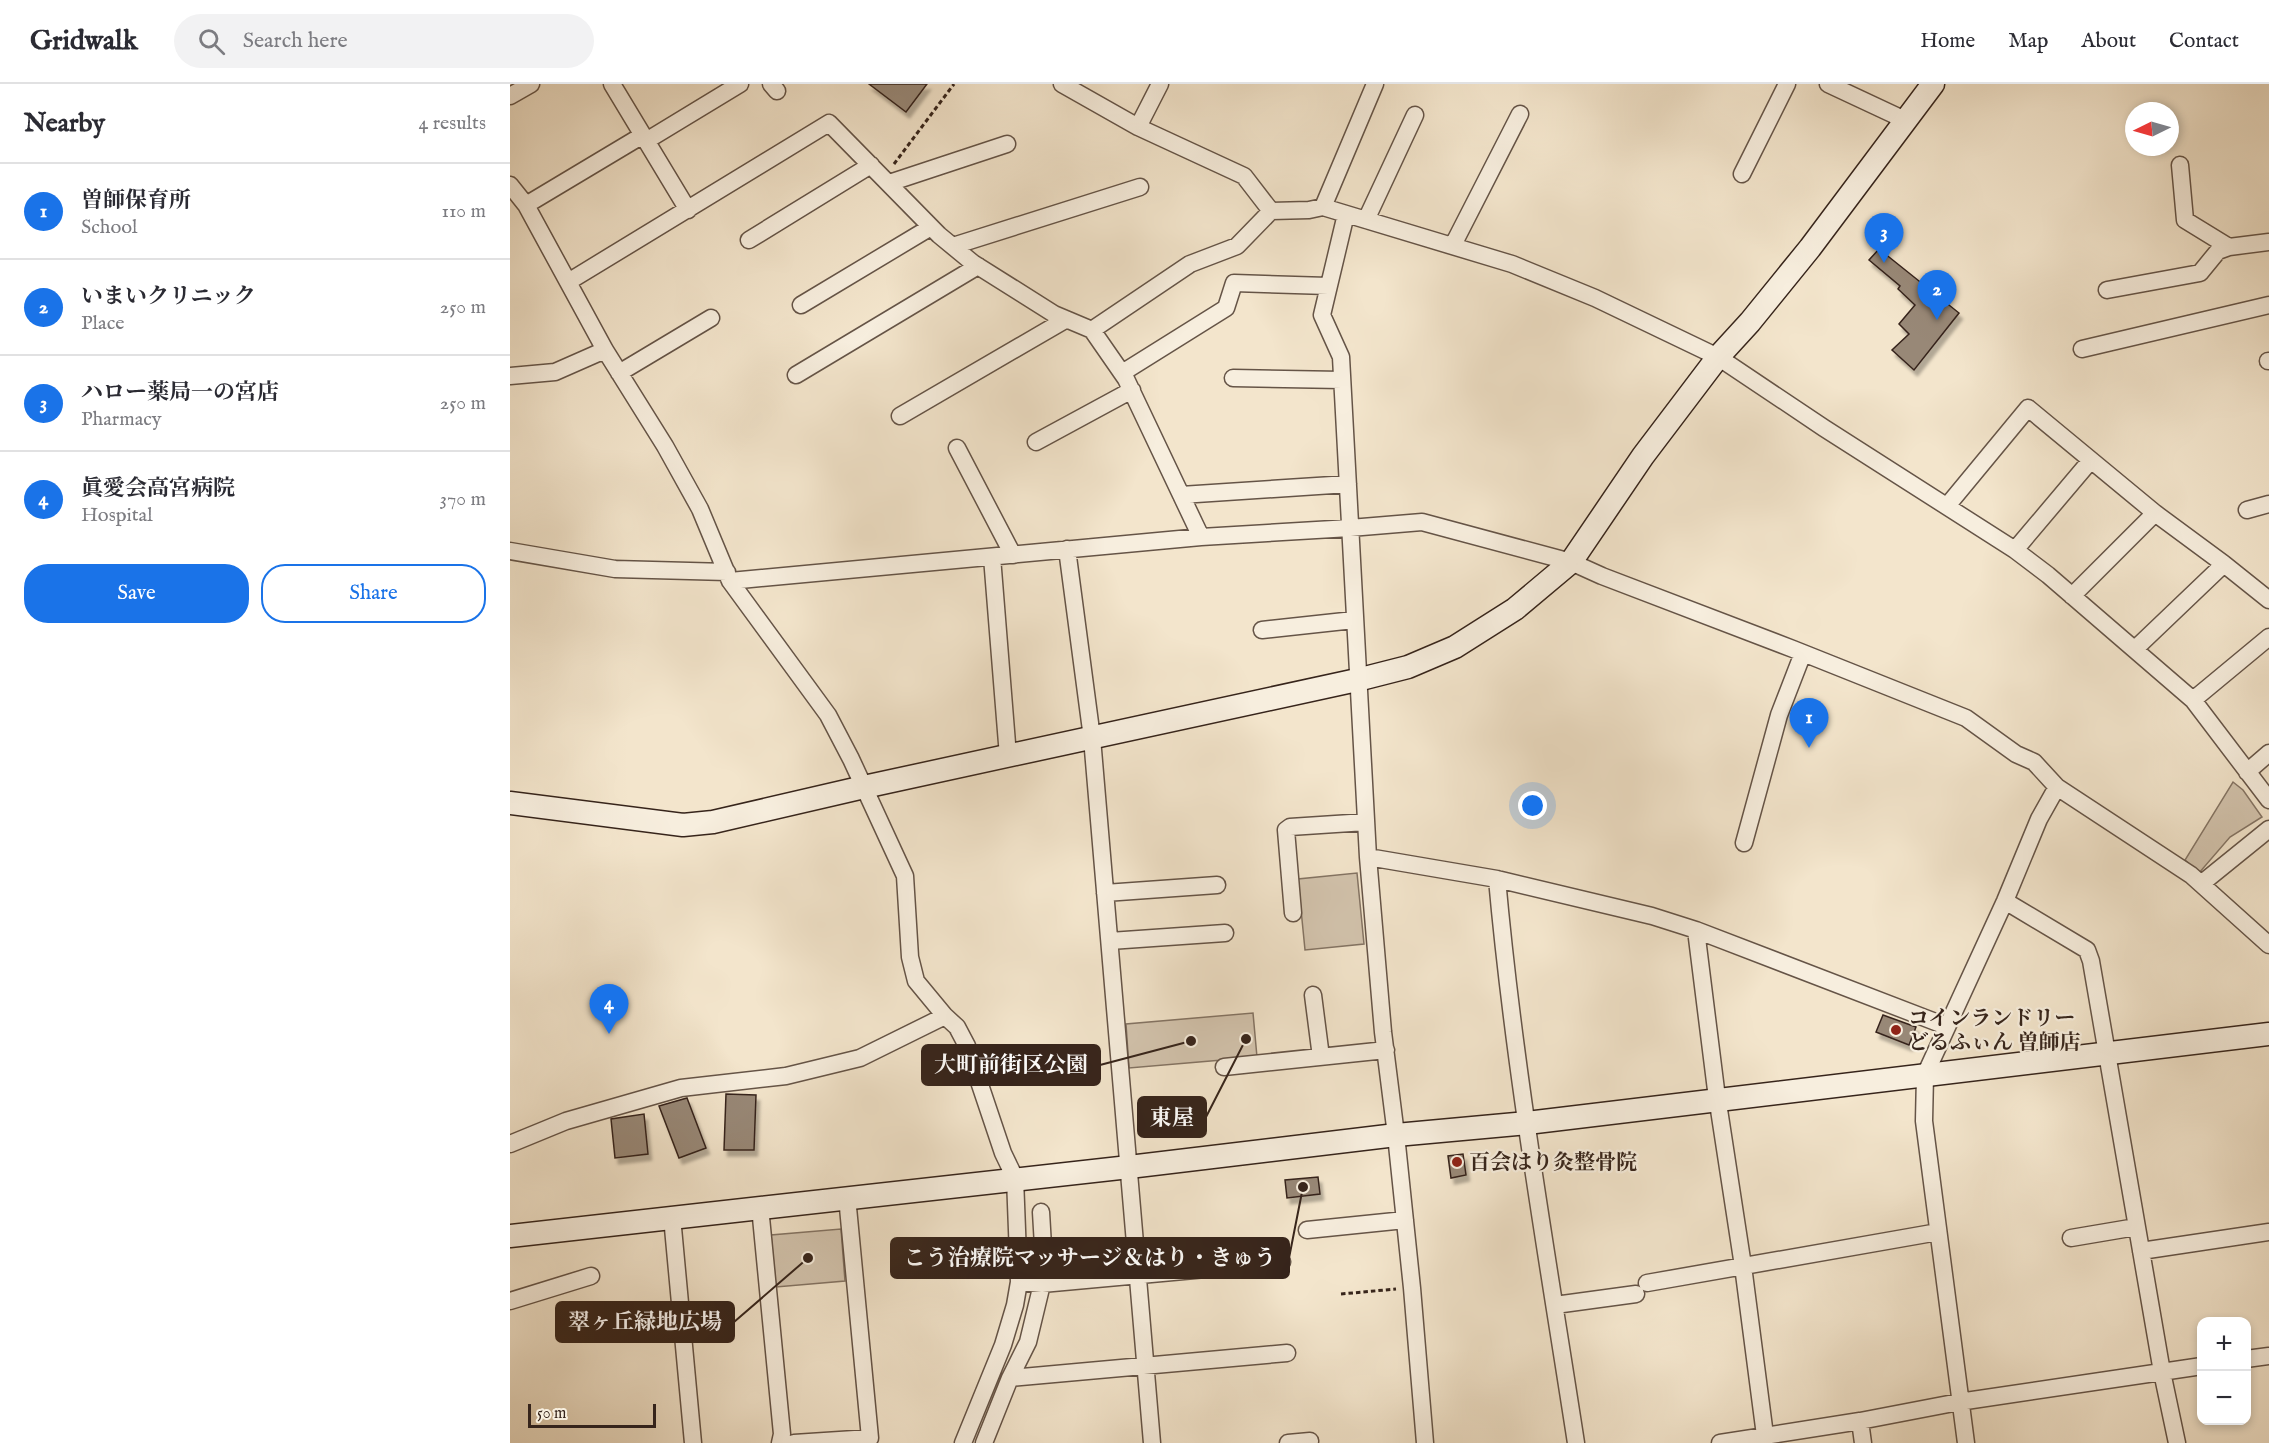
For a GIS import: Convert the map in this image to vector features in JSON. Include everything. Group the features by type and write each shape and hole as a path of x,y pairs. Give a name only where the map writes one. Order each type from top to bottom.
{"street":[{"path":"510,96 531,84"},
{"path":"612,84 688,210"},
{"path":"526,205 740,84"},
{"path":"1062,84 1138,127 1244,176 1271,211"},
{"path":"1138,127 1160,84"},
{"path":"1323,207 1376,84"},
{"path":"1742,174 1787,84"},
{"path":"1828,84 1905,120"},
{"path":"510,803 683,825 713,822 1357,680 1408,667 1455,647 1515,609 1571,562 1643,456 1718,357 1750,322 1810,248 1933,84"},
{"path":"1454,245 1520,114"},
{"path":"1366,220 1415,116"},
{"path":"568,282 829,123 931,226 978,266 1065,320 1092,330 1132,390 1201,537"},
{"path":"886,181 1006,144"},
{"path":"749,240 871,165"},
{"path":"2180,165 2185,220 2229,247"},
{"path":"510,185 526,205 605,350 665,446 700,509 729,576 828,715 905,876 910,957 916,981 957,1028 967,1046 1004,1154 1015,1178 1019,1282 1015,1305 1003,1345 963,1443"},
{"path":"953,246 1140,187"},
{"path":"1092,330 1190,264 1237,246 1271,211 1309,210 1323,207 1512,264 1595,298 1718,357 2015,550 2193,700 2269,800"},
{"path":"1346,214 1322,315 1341,357 1368,857 1412,1288 1425,1443"},
{"path":"801,305 931,226"},
{"path":"2108,290 2200,273 2218,251 2229,247 2269,242"},
{"path":"796,375 978,266"},
{"path":"1122,374 1226,308 1234,283 1328,286"},
{"path":"2082,349 2269,305"},
{"path":"619,373 711,318"},
{"path":"900,416 1065,320"},
{"path":"510,376 555,372 605,350"},
{"path":"1233,378 1342,380"},
{"path":"1036,442 1132,390"},
{"path":"1947,506 2028,408 2155,513 2269,600"},
{"path":"957,448 1013,555"},
{"path":"2015,550 2091,460"},
{"path":"1181,495 1348,484"},
{"path":"2247,510 2269,504"},
{"path":"2072,596 2155,513"},
{"path":"510,551 615,569 729,576 992,557 1201,537 1422,522 1571,562 1966,718 2016,754 2034,762 2057,787 2191,875 2269,945"},
{"path":"1067,549 1092,738 1152,1443"},
{"path":"992,557 1008,756"},
{"path":"2135,649 2224,564"},
{"path":"1262,630 1354,620"},
{"path":"2193,700 2269,637"},
{"path":"1744,843 1779,715 1803,653"},
{"path":"2247,772 2269,753"},
{"path":"1966,1443 1924,1121 1925,1075 2005,901 2039,819 2057,787"},
{"path":"1293,913 1286,830 1290,827 1366,822"},
{"path":"2201,884 2269,829"},
{"path":"1368,857 1497,879 1652,916 1696,930 1946,1026"},
{"path":"1497,879 1527,1123 1576,1443"},
{"path":"1105,893 1217,885"},
{"path":"2005,901 2087,950 2091,961 2136,1227 2177,1443"},
{"path":"1696,930 1766,1440"},
{"path":"1110,941 1225,933"},
{"path":"1313,995 1321,1057"},
{"path":"510,1144 566,1121 681,1088 786,1076 850,1061 945,1016"},
{"path":"510,1236 1396,1135 1527,1123 2269,1034"},
{"path":"1224,1067 1386,1050"},
{"path":"794,1443 870,1437 847,1197"},
{"path":"760,1207 782,1434 780,1443"},
{"path":"984,1443 1010,1378 1028,1342 1042,1284 1044,1246 1041,1212"},
{"path":"672,1217 693,1443"},
{"path":"1307,1230 1405,1220"},
{"path":"2071,1238 2136,1227"},
{"path":"1555,1305 1743,1266 1938,1232"},
{"path":"2141,1251 2269,1232"},
{"path":"1019,1282 1042,1284 1282,1262"},
{"path":"510,1301 591,1276"},
{"path":"1010,1378 1287,1353"},
{"path":"2251,1358 2269,1356"},
{"path":"1720,1443 1766,1440 1959,1402 2197,1367"},
{"path":"1860,1421 1863,1443"},
{"path":"1288,1443 1310,1441"}],"path":[{"path":"886,181 954,84"},
{"path":"1341,1294 1412,1288"}],"shaded area":[{"path":"2233,782 2243,790 2262,817 2230,837 2199,873 2185,860"},
{"path":"1357,873 1364,944 1305,950 1298,879"},
{"path":"1253,1013 1257,1057 1129,1068 1126,1024"},
{"path":"841,1229 845,1281 776,1287 771,1235"}],"building":[{"path":"869,84 927,84 906,112"},
{"path":"1879,249 1959,313 1914,370 1892,350 1909,334 1899,324 1915,305 1898,289 1900,286 1869,260"},
{"name":"コインランドリー どるふぃん 曽師店","path":"1883,1015 1916,1027 1909,1045 1876,1032"},
{"path":"726,1094 756,1095 754,1150 724,1150"},
{"path":"687,1098 706,1148 679,1158 659,1106"},
{"path":"644,1114 648,1154 615,1158 611,1119"},
{"name":"百会はり灸整骨院","path":"1463,1154 1466,1175 1451,1178 1448,1156"},
{"path":"1318,1177 1320,1194 1287,1198 1285,1180"}],"place":[{"name":"ハロー薬局一の宮店","path":"1884,263"},
{"name":"いまいクリニック","path":"1937,320"},
{"name":"曽師保育所","path":"1809,748"},
{"name":"コインランドリー どるふぃん 曽師店","path":"1896,1030"},
{"name":"眞愛会高宮病院","path":"609,1034"},
{"name":"東屋","path":"1246,1039"},
{"name":"大町前街区公園","path":"1191,1041"},
{"name":"百会はり灸整骨院","path":"1457,1162"},
{"name":"こう治療院マッサージ＆はり・きゅう","path":"1303,1187"},
{"name":"翠ヶ丘緑地広場","path":"808,1258"}]}
